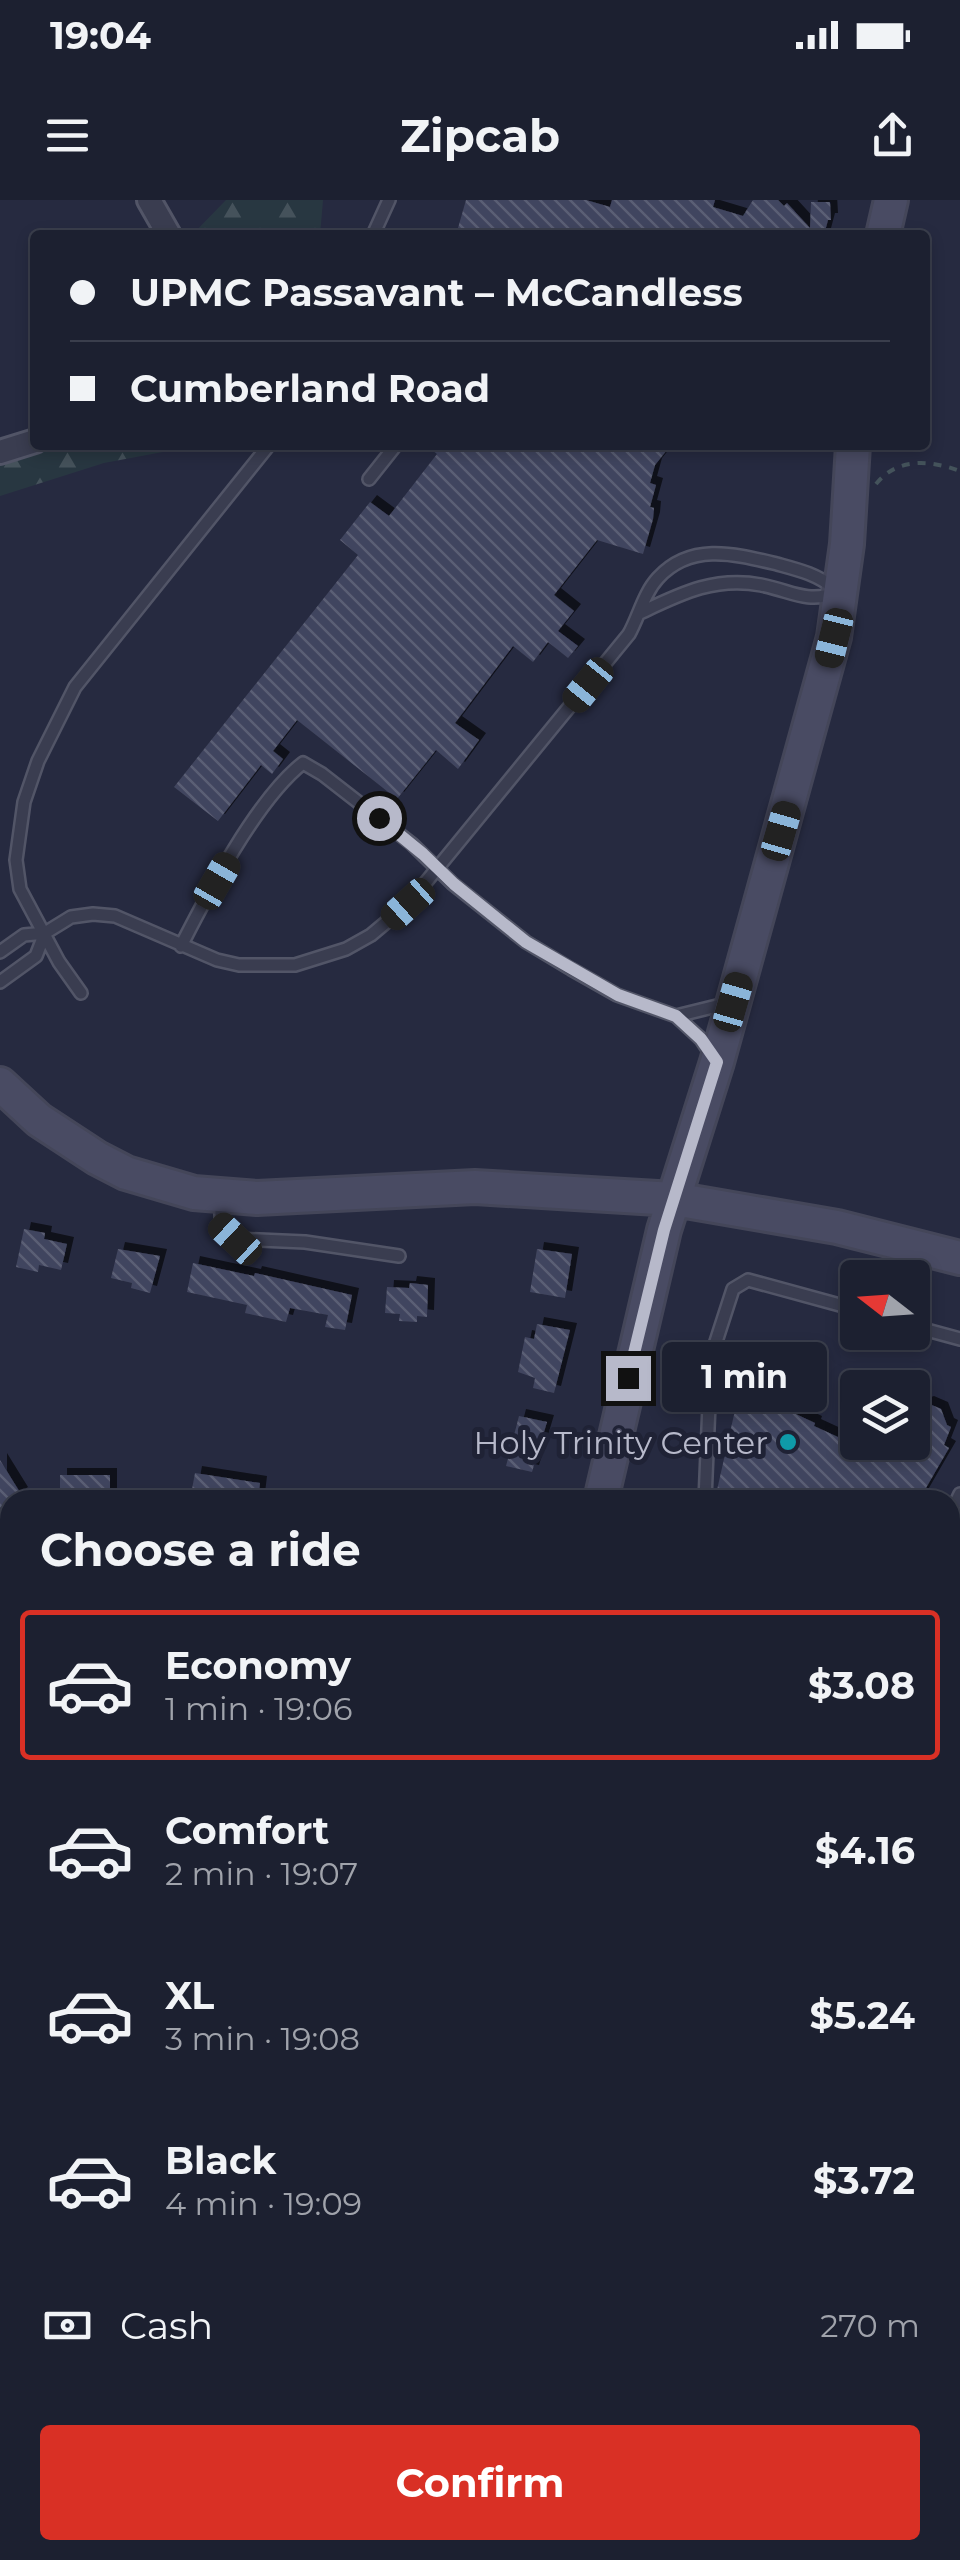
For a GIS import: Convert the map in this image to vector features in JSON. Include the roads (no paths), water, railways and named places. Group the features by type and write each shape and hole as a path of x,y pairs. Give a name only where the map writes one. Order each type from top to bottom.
{"main road":[{"path":"883,230 891,200"},
{"path":"603,1490 674,1199 717,1062 822,686 842,594 854,450"},
{"path":"0,1084 39,1120 96,1158 160,1184 222,1196 306,1197 368,1190 475,1188 674,1199 837,1227 960,1258"}],"street":[{"path":"149,200 166,230"},
{"path":"0,452 30,443"}],"lane":[{"path":"375,230 389,200"},
{"path":"82,993 59,962 20,888 16,860 24,802 58,717 75,686 266,450"},
{"path":"369,479 392,450"},
{"path":"0,952 24,934 45,934 71,917 94,914 137,924 180,946 240,965 296,965 346,949 390,921 438,870 630,634 656,580 668,568 696,555 736,554 817,575 842,594"},
{"path":"760,585 769,562"},
{"path":"640,613 704,585 730,582 760,585 810,600 842,594"},
{"path":"180,946 245,834 303,763 399,834 526,942 618,995 676,1016 701,1039 717,1062"},
{"path":"0,982 36,956 45,934"},
{"path":"676,1016 733,1002"},
{"path":"222,1196 220,1225 235,1239 305,1242 400,1256"},
{"path":"705,1490 711,1358 733,1289 748,1280 840,1305"},
{"path":"930,1331 960,1339"}],"place":[{"name":"Holy Trinity Center","path":"788,1442"}]}
